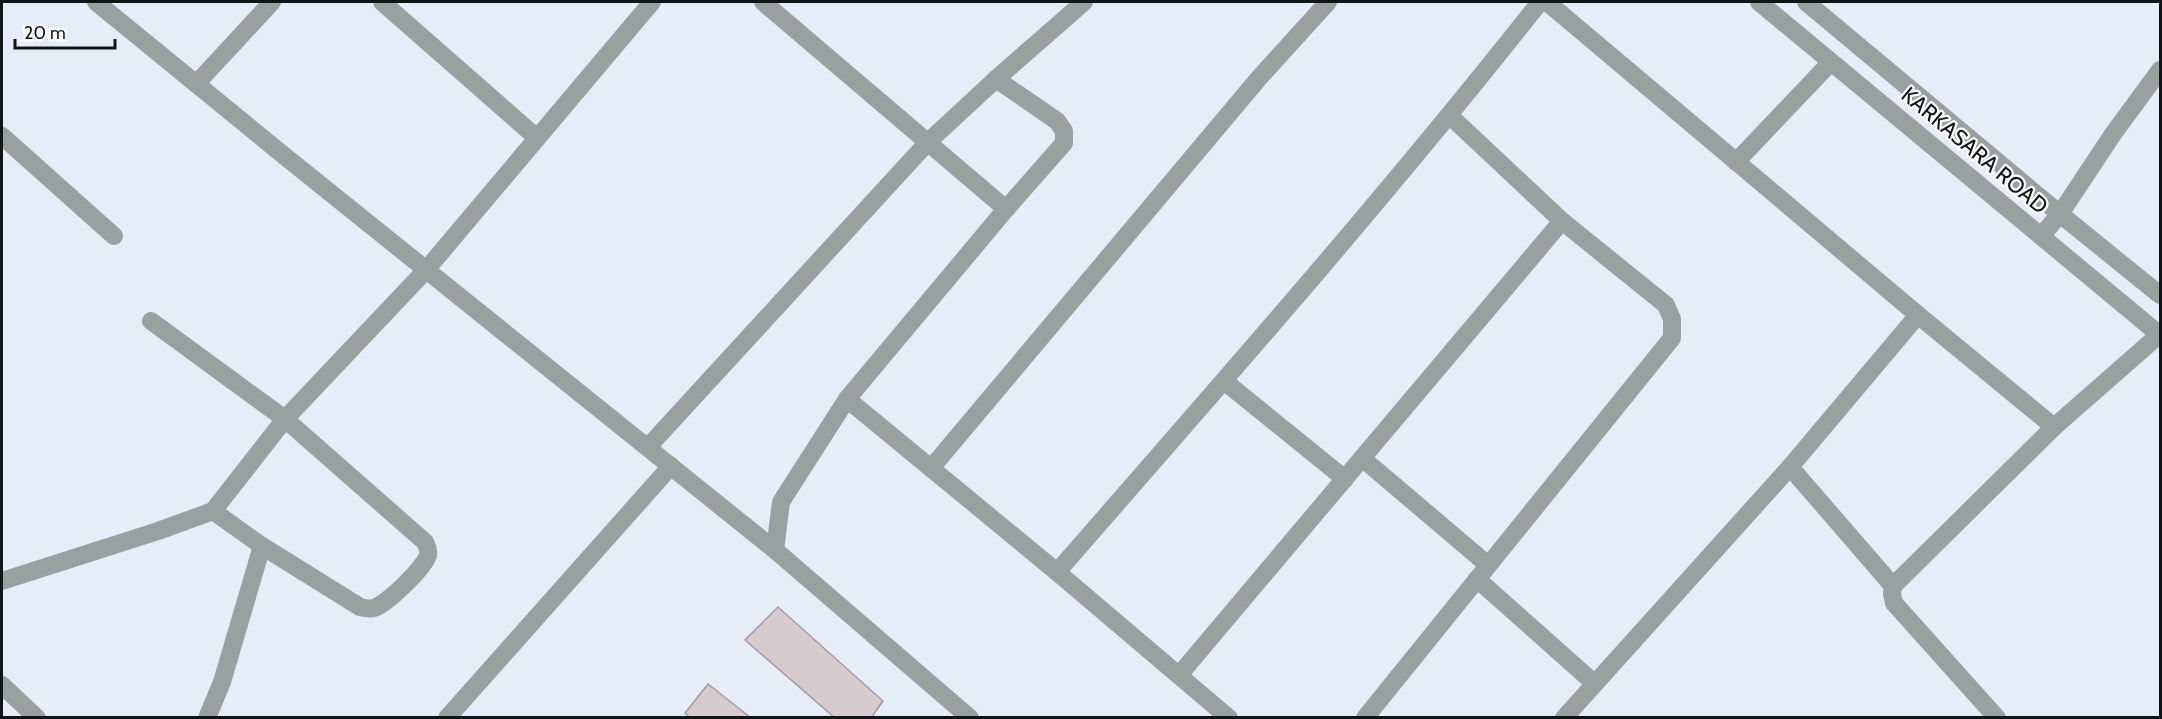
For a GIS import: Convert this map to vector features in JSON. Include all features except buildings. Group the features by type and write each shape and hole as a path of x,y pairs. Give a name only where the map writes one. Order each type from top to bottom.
{"street":[{"path":"96,2 775,550 970,717"},
{"path":"196,84 272,2"},
{"path":"382,2 537,138"},
{"path":"2,581 213,511 285,419 426,270 652,2"},
{"path":"763,2 1006,209"},
{"path":"648,447 928,142 1084,2"},
{"path":"932,467 1259,78 1328,2"},
{"path":"1057,572 1224,381 1450,116 1540,2"},
{"path":"1546,2 2054,427"},
{"name":"KARKASARA ROAD","path":"1759,2 2160,335"},
{"name":"KARKASARA ROAD","path":"1806,2 2160,295"},
{"path":"1736,162 1831,62"},
{"path":"2041,236 2060,214 2113,134 2160,70"},
{"path":"775,550 781,502 847,399 1064,143 1064,131 1057,122 996,79"},
{"path":"1365,717 1672,338 1672,319 1666,305 1562,221 1450,116"},
{"path":"2,136 114,236"},
{"path":"1180,674 1562,221"},
{"path":"1564,717 1790,467 1918,315"},
{"path":"151,321 285,419 425,542 428,556 417,572 383,603 373,609 360,607 262,546 213,511"},
{"path":"1996,717 1894,603 1893,586 2054,427 2160,335"},
{"path":"1224,381 1345,478"},
{"path":"847,399 932,467 1229,717"},
{"path":"1362,458 1488,565"},
{"path":"447,717 671,466"},
{"path":"1790,467 1893,586"},
{"path":"207,717 222,682 262,546"},
{"path":"1477,579 1594,683"},
{"path":"2,686 37,717"}]}
